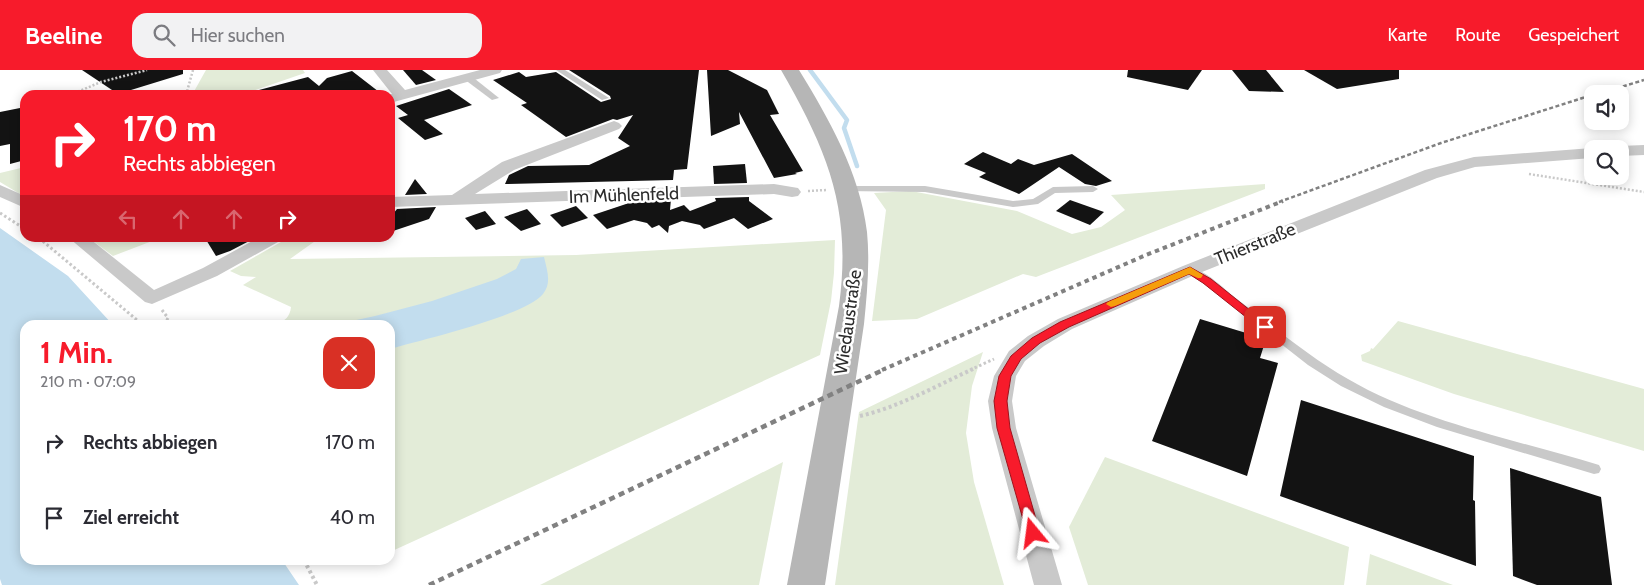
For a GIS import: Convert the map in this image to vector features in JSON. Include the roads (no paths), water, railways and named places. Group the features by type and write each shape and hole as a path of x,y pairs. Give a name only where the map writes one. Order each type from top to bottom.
{"main road":[{"name":"Wiedaustraße","path":"790,70 819,123 839,189 853,219 857,262 854,295 835,416 806,585"}],"street":[{"path":"380,70 391,90"},
{"path":"395,97 495,70"},
{"path":"456,200 508,166 614,126"},
{"path":"1629,151 1644,150"},
{"name":"Thierstraße","path":"1048,585 1004,428 1000,401 1005,376 1016,356 1036,340 1064,324 1190,270 1453,167 1474,162 1584,154"},
{"path":"0,190 20,200"},
{"name":"Im Mühlenfeld","path":"395,202 774,190 792,192"},
{"path":"83,242 152,298 210,272 264,242"}],"lane":[{"path":"560,70 605,98"},
{"path":"467,77 495,98"},
{"path":"839,189 925,189 1013,204 1035,202 1053,190 1093,189"},
{"path":"1190,270 1312,362 1362,392 1442,424 1594,469"}],"water":[{"path":"0,228 68,276 108,320 20,320 20,565 285,565 299,585 2,585 0,579"},
{"path":"544,257 548,281 546,290 533,302 495,319 395,348 395,320 356,320 432,301 497,279 516,269 521,259"}],"waterway":[{"path":"810,70 847,120 844,128 857,166"}],"railway":[{"path":"1628,85 1644,80"},
{"path":"1279,202 1441,143 1584,98"},
{"path":"882,370 1146,255 1283,201"},
{"path":"429,585 885,369"}]}
